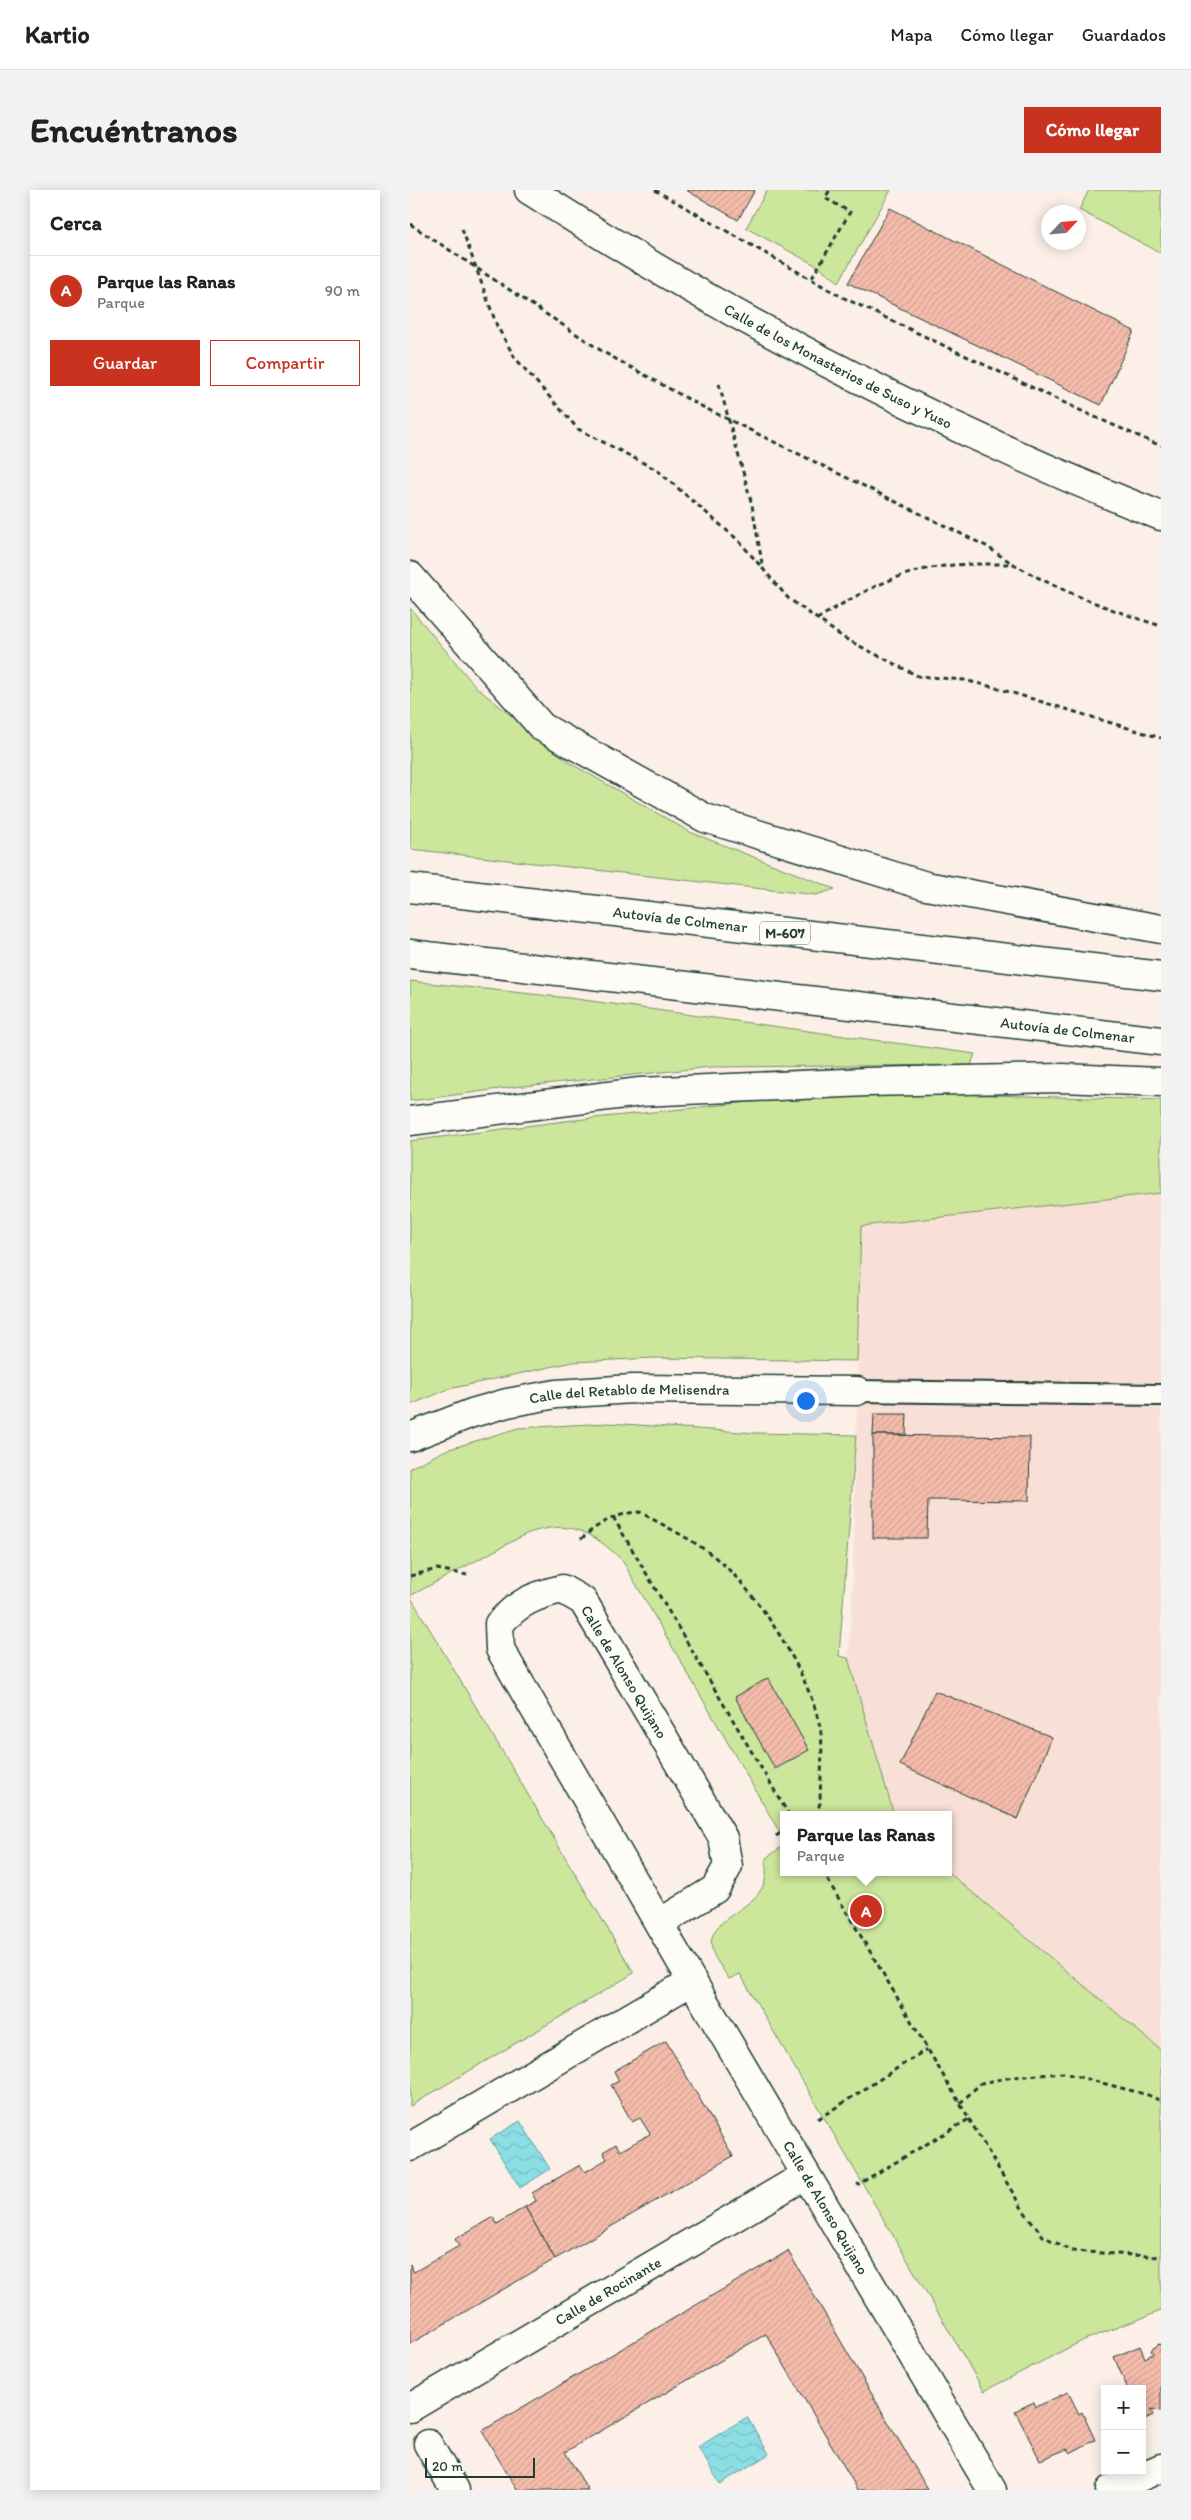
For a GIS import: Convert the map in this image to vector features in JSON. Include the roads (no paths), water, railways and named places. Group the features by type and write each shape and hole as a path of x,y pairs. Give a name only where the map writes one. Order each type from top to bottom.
{"main road":[{"name":"Calle de los Monasterios de Suso y Yuso","path":"529,190 588,228 752,324 982,440 1161,516"},
{"path":"410,576 542,727 705,818 926,886 1161,929"},
{"name":"Autovía de Colmenar","path":"410,888 1161,976"},
{"name":"Autovía de Colmenar","path":"410,954 1161,1042"},
{"path":"410,1121 640,1092 867,1082 1053,1078 1161,1082"},
{"name":"Calle del Retablo de Melisendra","path":"410,1437 490,1408 556,1394 632,1389 857,1391"},
{"name":"Calle de Alonso Quijano","path":"660,1923 716,1889 728,1866 724,1838 583,1601 562,1589 535,1595 514,1607 499,1624 500,1649 806,2175 992,2490"},
{"path":"410,2147 692,1980"},
{"name":"Calle de Rocinante","path":"410,2408 806,2175"},
{"path":"428,2444 455,2490"},
{"path":"1110,2490 1161,2468"}],"lane":[{"path":"857,1391 1161,1395"}],"water":[{"path":"520,2121 550,2169 520,2188 490,2139"},
{"path":"747,2417 769,2454 720,2484 698,2447"}],"place":[{"name":"Parque las Ranas","path":"866,1911"}]}
